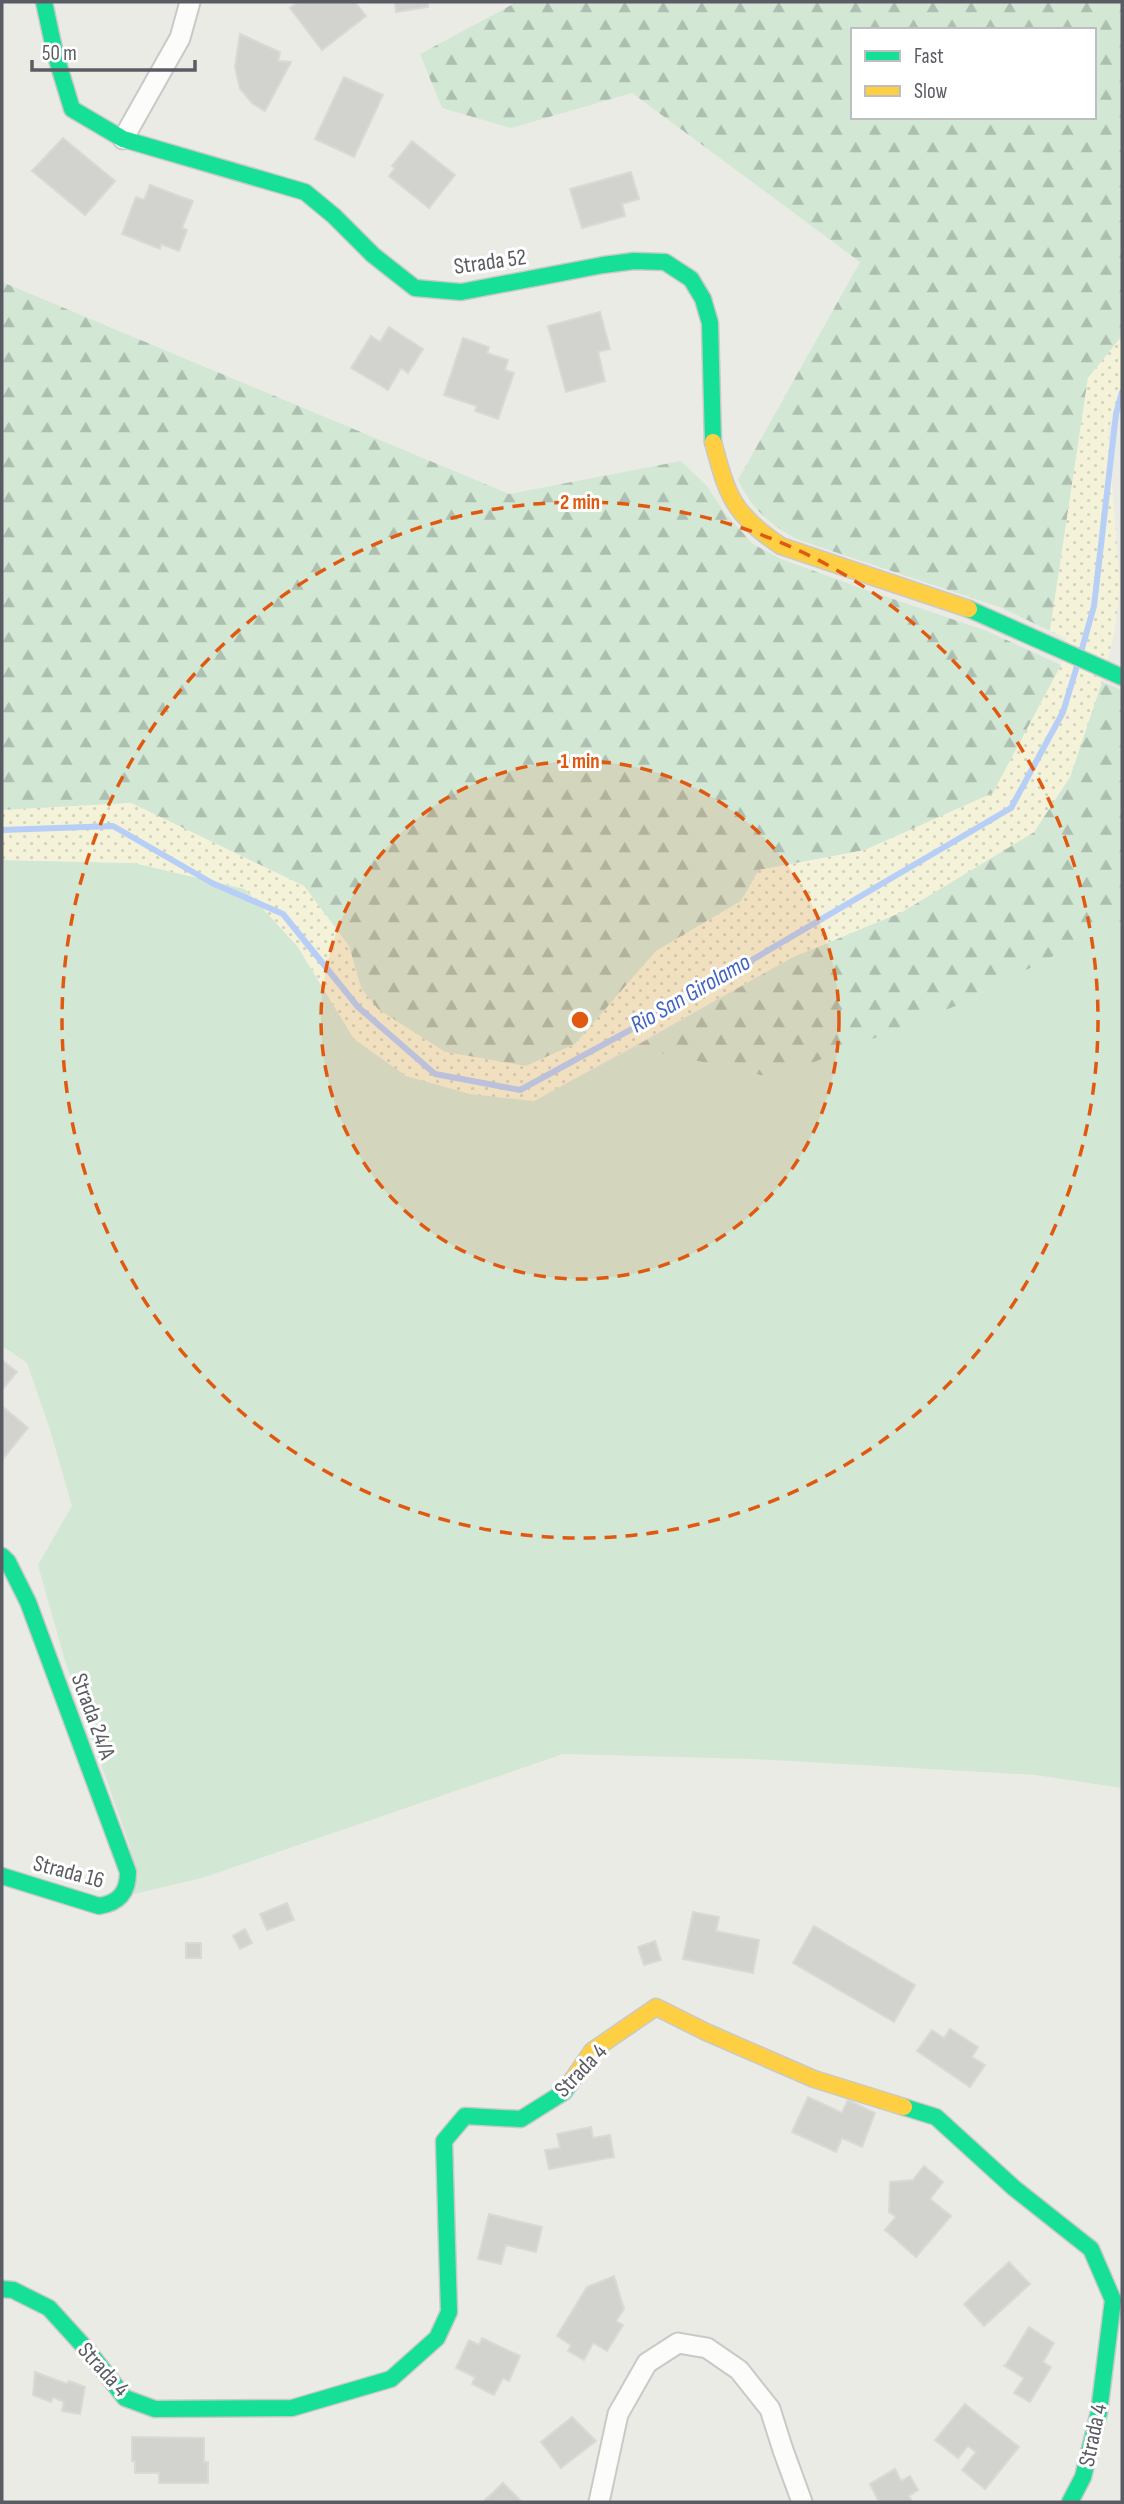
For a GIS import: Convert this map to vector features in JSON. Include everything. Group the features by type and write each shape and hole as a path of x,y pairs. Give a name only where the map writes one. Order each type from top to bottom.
{"street":[{"name":"Strada 52","path":"44,2 55,53 72,109 123,139 305,192 334,216 373,255 415,288 461,292 603,265 634,261 665,262 691,279 703,299 710,337 711,435 723,479 735,507 754,528 781,547 962,606 1122,677"},
{"path":"123,139 180,38 190,2"},
{"name":"Strada 24/A","path":"2,1556 8,1562 28,1602 128,1872 126,1889 122,1896"},
{"name":"Strada 16","path":"2,1876 99,1906 108,1905 122,1896"},
{"name":"Strada 4","path":"2,2289 13,2290 50,2308 125,2398 155,2409 292,2408 391,2379 437,2338 449,2312 444,2141 465,2116 521,2119 553,2099 564,2092 592,2051 656,2007 814,2079 936,2117 1014,2188 1091,2249 1113,2300 1099,2412 1083,2477 1070,2502"},
{"path":"599,2502 618,2414 647,2363 678,2343 707,2348 739,2370 770,2409 802,2502"}],"green space":[{"path":"517,2 1122,2 1122,336 1088,378 1050,631 1002,608 799,540 763,515 749,500 738,480 860,262 632,93 511,128 442,108 420,54"},
{"path":"2,282 509,494 681,461 707,486 725,513 753,544 781,559 987,631 1061,665 993,793 865,850 759,870 741,901 656,951 575,1044 526,1066 445,1052 378,1010 361,988 349,946 304,886 131,803 2,810"},
{"path":"1102,682 1122,690 1122,921 958,1005 774,1078 634,1047 791,958 902,912 1034,832 1070,777"},
{"path":"2,860 134,863 245,889 298,947 354,1039 534,1101 634,1047 774,1078 958,1005 1122,921 1122,1788 1036,1775 754,1759 563,1754 202,1878 134,1894 130,1847 65,1661 38,1565 72,1506 27,1363 2,1346"}],"sand":[{"path":"1122,336 1122,400 1108,428 1120,590 1114,634 1102,682 1070,777 1034,832 902,912 791,958 534,1101 470,1094 406,1076 354,1039 298,947 245,889 134,863 2,860 2,810 131,803 304,886 349,946 361,988 378,1009 445,1052 526,1066 575,1044 656,951 741,901 759,870 865,850 993,793 1061,665 1066,638 1050,631 1088,378"}],"building":[{"path":"298,2 355,2 366,16 322,50 290,8"},
{"path":"395,2 428,2 428,7 396,12"},
{"path":"240,34 280,52 278,61 291,62 265,111 253,104 240,89 235,67"},
{"path":"344,77 383,95 354,157 315,139"},
{"path":"63,138 115,181 85,215 32,171"},
{"path":"412,141 455,175 429,208 389,176 395,168 392,166"},
{"path":"631,172 639,199 622,204 625,216 582,228 570,189"},
{"path":"150,185 193,201 182,228 187,230 179,251 161,244 160,249 122,234 136,197 144,200"},
{"path":"600,312 610,349 598,352 605,381 566,392 548,326"},
{"path":"389,327 423,349 408,373 401,368 388,390 351,368 371,336 380,342"},
{"path":"463,338 489,347 487,353 508,360 505,370 514,373 498,419 475,411 477,406 444,395"},
{"path":"2,1360 17,1372 2,1390"},
{"path":"2,1406 28,1428 2,1460"},
{"path":"287,1903 294,1920 267,1930 260,1914"},
{"path":"693,1912 719,1917 716,1931 759,1940 753,1973 683,1959"},
{"path":"814,1926 915,1985 894,2022 793,1963"},
{"path":"245,1929 252,1943 240,1949 233,1936"},
{"path":"655,1941 661,1960 644,1965 638,1947"},
{"path":"186,1943 201,1943 201,1958 186,1958"},
{"path":"950,2029 978,2047 972,2057 985,2065 970,2087 917,2051 932,2030 944,2038"},
{"path":"808,2097 842,2113 848,2100 875,2113 862,2147 842,2138 836,2152 792,2132"},
{"path":"591,2127 593,2138 610,2135 614,2157 549,2169 545,2150 560,2148 557,2134"},
{"path":"924,2166 943,2182 930,2199 951,2216 916,2257 885,2230 896,2217 889,2212 890,2182 913,2180"},
{"path":"489,2214 542,2227 536,2252 506,2245 501,2264 478,2259"},
{"path":"1009,2262 1030,2284 984,2326 964,2304"},
{"path":"614,2276 624,2309 616,2321 623,2325 607,2351 593,2343 584,2360 568,2351 571,2345 557,2336 587,2287"},
{"path":"1029,2327 1054,2343 1043,2362 1051,2367 1030,2402 1014,2393 1024,2378 1003,2365 1005,2366"},
{"path":"482,2338 520,2356 509,2381 503,2378 494,2395 472,2384 475,2377 456,2368 469,2340 479,2345"},
{"path":"35,2372 67,2384 69,2381 85,2387 80,2414 62,2411 64,2402 53,2397 51,2402 33,2395"},
{"path":"965,2404 1019,2447 985,2489 962,2470 976,2452 968,2446 958,2458 935,2440"},
{"path":"572,2417 596,2441 561,2468 541,2442"},
{"path":"132,2437 204,2438 204,2462 208,2462 208,2483 159,2483 159,2473 135,2473"},
{"path":"895,2469 901,2481 910,2476 918,2490 909,2496 912,2502 879,2502 870,2484"},
{"path":"503,2483 522,2502 483,2502"}],"waterway":[{"name":"Rio San Girolamo","path":"1081,652 1094,606 1116,414 1122,392"},
{"name":"Rio San Girolamo","path":"2,830 113,826 212,883 283,914 358,1007 435,1074 520,1090 665,1011 1011,808 1063,712 1077,666"}],"traffic: fast":[{"path":"44,2 55,53 72,109 123,139 305,192 334,216 373,255 415,288 461,292 634,261 665,262 691,279 703,299 710,323 713,442"},
{"path":"969,609 1122,677"},
{"path":"2,1556 8,1562 28,1602 128,1872 121,1895 112,1902 99,1906 2,1876"},
{"path":"2,2289 13,2290 49,2308 89,2352 125,2398 155,2409 292,2408 391,2379 437,2338 449,2312 444,2141 465,2116 521,2119 564,2092 573,2079"},
{"path":"904,2107 936,2117 1014,2188 1091,2249 1113,2300 1099,2412 1083,2477 1070,2502"}],"traffic: slow":[{"path":"713,442 723,477 734,502 752,524 781,546 969,609"},
{"path":"573,2079 592,2051 656,2007 814,2079 904,2107"}]}
